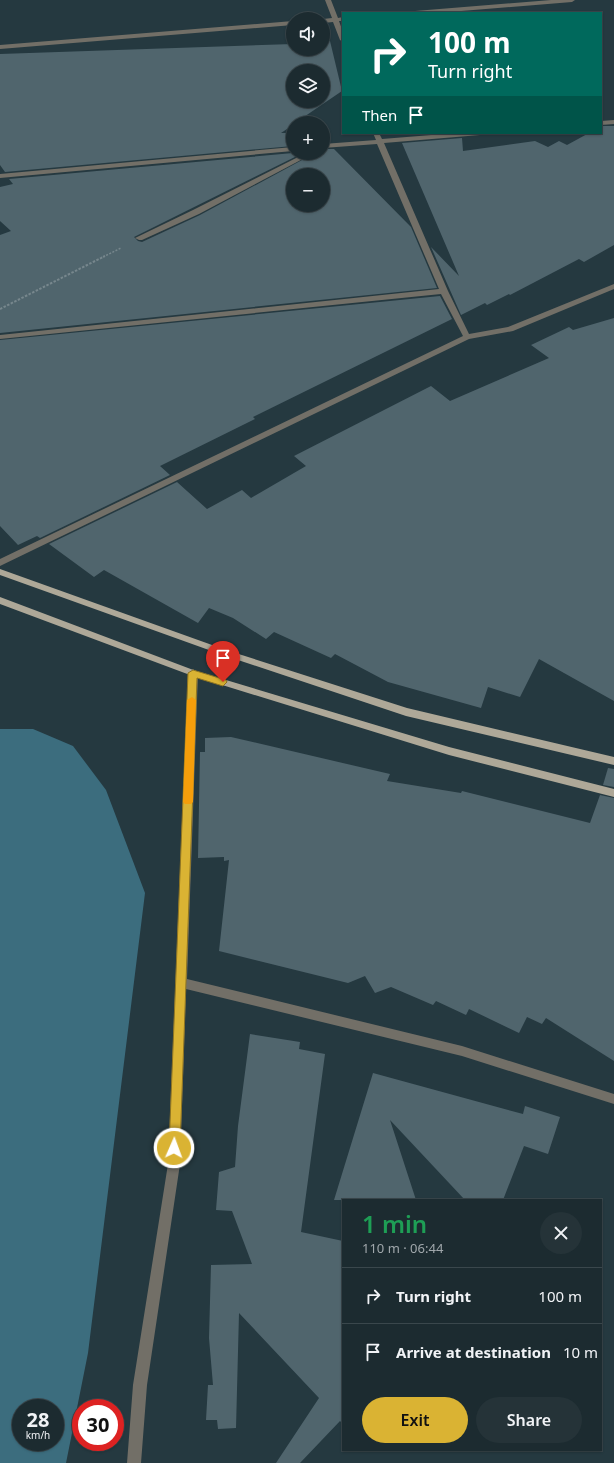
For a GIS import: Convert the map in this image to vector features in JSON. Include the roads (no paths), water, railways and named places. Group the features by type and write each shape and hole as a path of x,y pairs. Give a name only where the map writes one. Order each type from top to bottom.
{"main road":[{"path":"0,572 223,652 406,712 614,761"},
{"path":"0,600 193,673 449,751 614,792"}],"street":[{"path":"328,0 342,37"},
{"path":"427,12 572,0"},
{"path":"330,20 342,19"},
{"path":"0,47 286,24"},
{"path":"602,123 614,122"},
{"path":"376,134 444,291 467,337"},
{"path":"330,145 467,134"},
{"path":"0,176 286,149"},
{"path":"139,238 297,160"},
{"path":"0,563 467,337 510,329 614,286"},
{"path":"0,337 444,291"},
{"path":"134,1463 140,1386 174,1164 193,673"},
{"path":"181,983 462,1051 614,1099"}],"water":[{"path":"0,729 33,729 73,746 106,790 145,893 88,1353 79,1399 72,1399 72,1433 66,1463 0,1463"}]}
